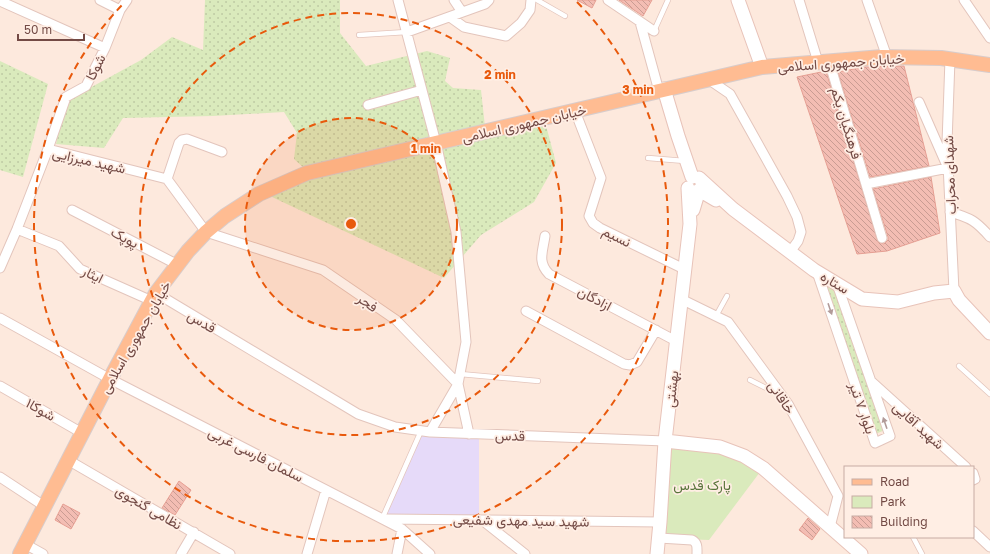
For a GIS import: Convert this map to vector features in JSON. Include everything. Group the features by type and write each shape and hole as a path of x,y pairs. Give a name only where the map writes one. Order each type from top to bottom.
{"main road":[{"name":"خیابان جمهوری اسلامی","path":"22,549 154,297 188,251 206,232 225,216 259,194 306,173 762,67 887,57 950,59 990,65"}],"street":[{"path":"0,0 105,48"},
{"path":"100,0 120,10"},
{"name":"شوکا","path":"48,148 66,97 86,86 105,48 120,10 127,0"},
{"path":"398,0 436,143 456,232 466,342 458,384 426,432"},
{"path":"454,0 462,12"},
{"path":"407,32 485,4 489,0"},
{"path":"450,17 464,27 506,36 521,23 530,10 531,0"},
{"path":"608,0 654,31"},
{"path":"738,0 762,67"},
{"name":"فرهنگیان یکم","path":"799,0 824,61 866,184 882,238"},
{"path":"867,0 887,57"},
{"path":"964,0 990,38"},
{"path":"640,22 661,90 695,183"},
{"name":"شهدای محراب","path":"950,59 947,143 954,291"},
{"path":"708,79 730,94 787,196 797,217 801,232 798,241 790,252"},
{"path":"368,105 422,90"},
{"path":"866,184 948,168 919,102"},
{"name":"نسیم","path":"575,111 602,178 589,216 593,223 600,228 684,269"},
{"path":"206,232 167,179 179,143 182,140 187,139 222,152"},
{"name":"شهید میرزایی","path":"0,268 17,229 48,148 167,179"},
{"name":"ستاره","path":"695,183 733,209 817,272 862,299 898,302 934,293 954,291"},
{"name":"بهشتی","path":"657,554 665,441 695,183"},
{"name":"پوپک","path":"72,210 178,265"},
{"path":"950,212 962,215 978,223 990,237"},
{"name":"ایثار","path":"17,229 59,246 80,269 154,297"},
{"name":"فجر","path":"206,232 323,270 396,320 458,384"},
{"name":"ازادگان","path":"545,236 541,261 544,268 550,274 676,341"},
{"name":"بلوار ۷ تیر","path":"817,272 875,443 890,436 837,284"},
{"path":"954,291 960,300 990,333"},
{"name":"قدس","path":"154,297 358,414 395,427 426,432 665,441 720,447 744,456 763,468 861,554"},
{"name":"خاقانی","path":"681,299 728,322 788,404 838,496 830,527"},
{"path":"526,311 624,364 630,365 637,362 656,330"},
{"name":"سلمان فارسی غربی","path":"0,318 110,379 402,529 430,554"},
{"name":"شهید آقایی","path":"872,382 965,466"},
{"path":"458,384 469,434"},
{"name":"شوکا۱","path":"0,386 82,433"},
{"name":"نظامی گنجوی","path":"68,460 230,554"},
{"path":"0,477 44,506"},
{"path":"307,554 326,490"},
{"name":"شهید سید مهدی شفیعی","path":"382,519 660,522"},
{"path":"482,520 525,554"},
{"path":"397,554 402,529"},
{"path":"181,554 194,532"},
{"path":"974,532 990,547"},
{"path":"659,538 695,541 697,545 696,554"},
{"path":"22,549 43,554"}],"lane":[{"path":"537,0 565,16"},
{"path":"654,31 668,0"},
{"path":"359,34 407,32"},
{"path":"648,158 687,162"},
{"path":"716,316 727,296"},
{"path":"960,366 990,394"},
{"path":"460,374 538,380"},
{"path":"750,380 782,395"},
{"path":"382,519 426,432"},
{"path":"914,538 922,554"}],"shaded area":[{"path":"421,431 479,434 479,520 383,519"}],"green space":[{"path":"205,0 340,0 340,33 366,66 427,51 450,58 445,81 453,88 481,90 485,127 305,169 294,159 297,133 284,112 213,116 123,118 104,148 56,144 66,101 141,60 172,37 203,50"},
{"path":"0,61 48,84 23,177 0,170"},
{"path":"544,118 556,163 534,202 481,235 444,278 272,197 260,195 307,174"},
{"path":"817,272 834,282 885,430 873,435"},
{"name":"پارک قدس","path":"665,441 720,447 763,468 709,540 659,538"}],"building":[{"path":"577,0 596,0 592,8"},
{"path":"619,0 652,0 643,16"},
{"path":"904,66 929,166 870,177 838,72 865,67"},
{"path":"826,71 878,242 884,244 888,240 888,237 873,189 931,177 940,233 887,251 857,254 797,77"},
{"path":"179,481 191,490 175,515 162,508"},
{"path":"63,504 80,513 71,529 55,520"},
{"path":"808,518 820,529 812,540 799,530"}]}
